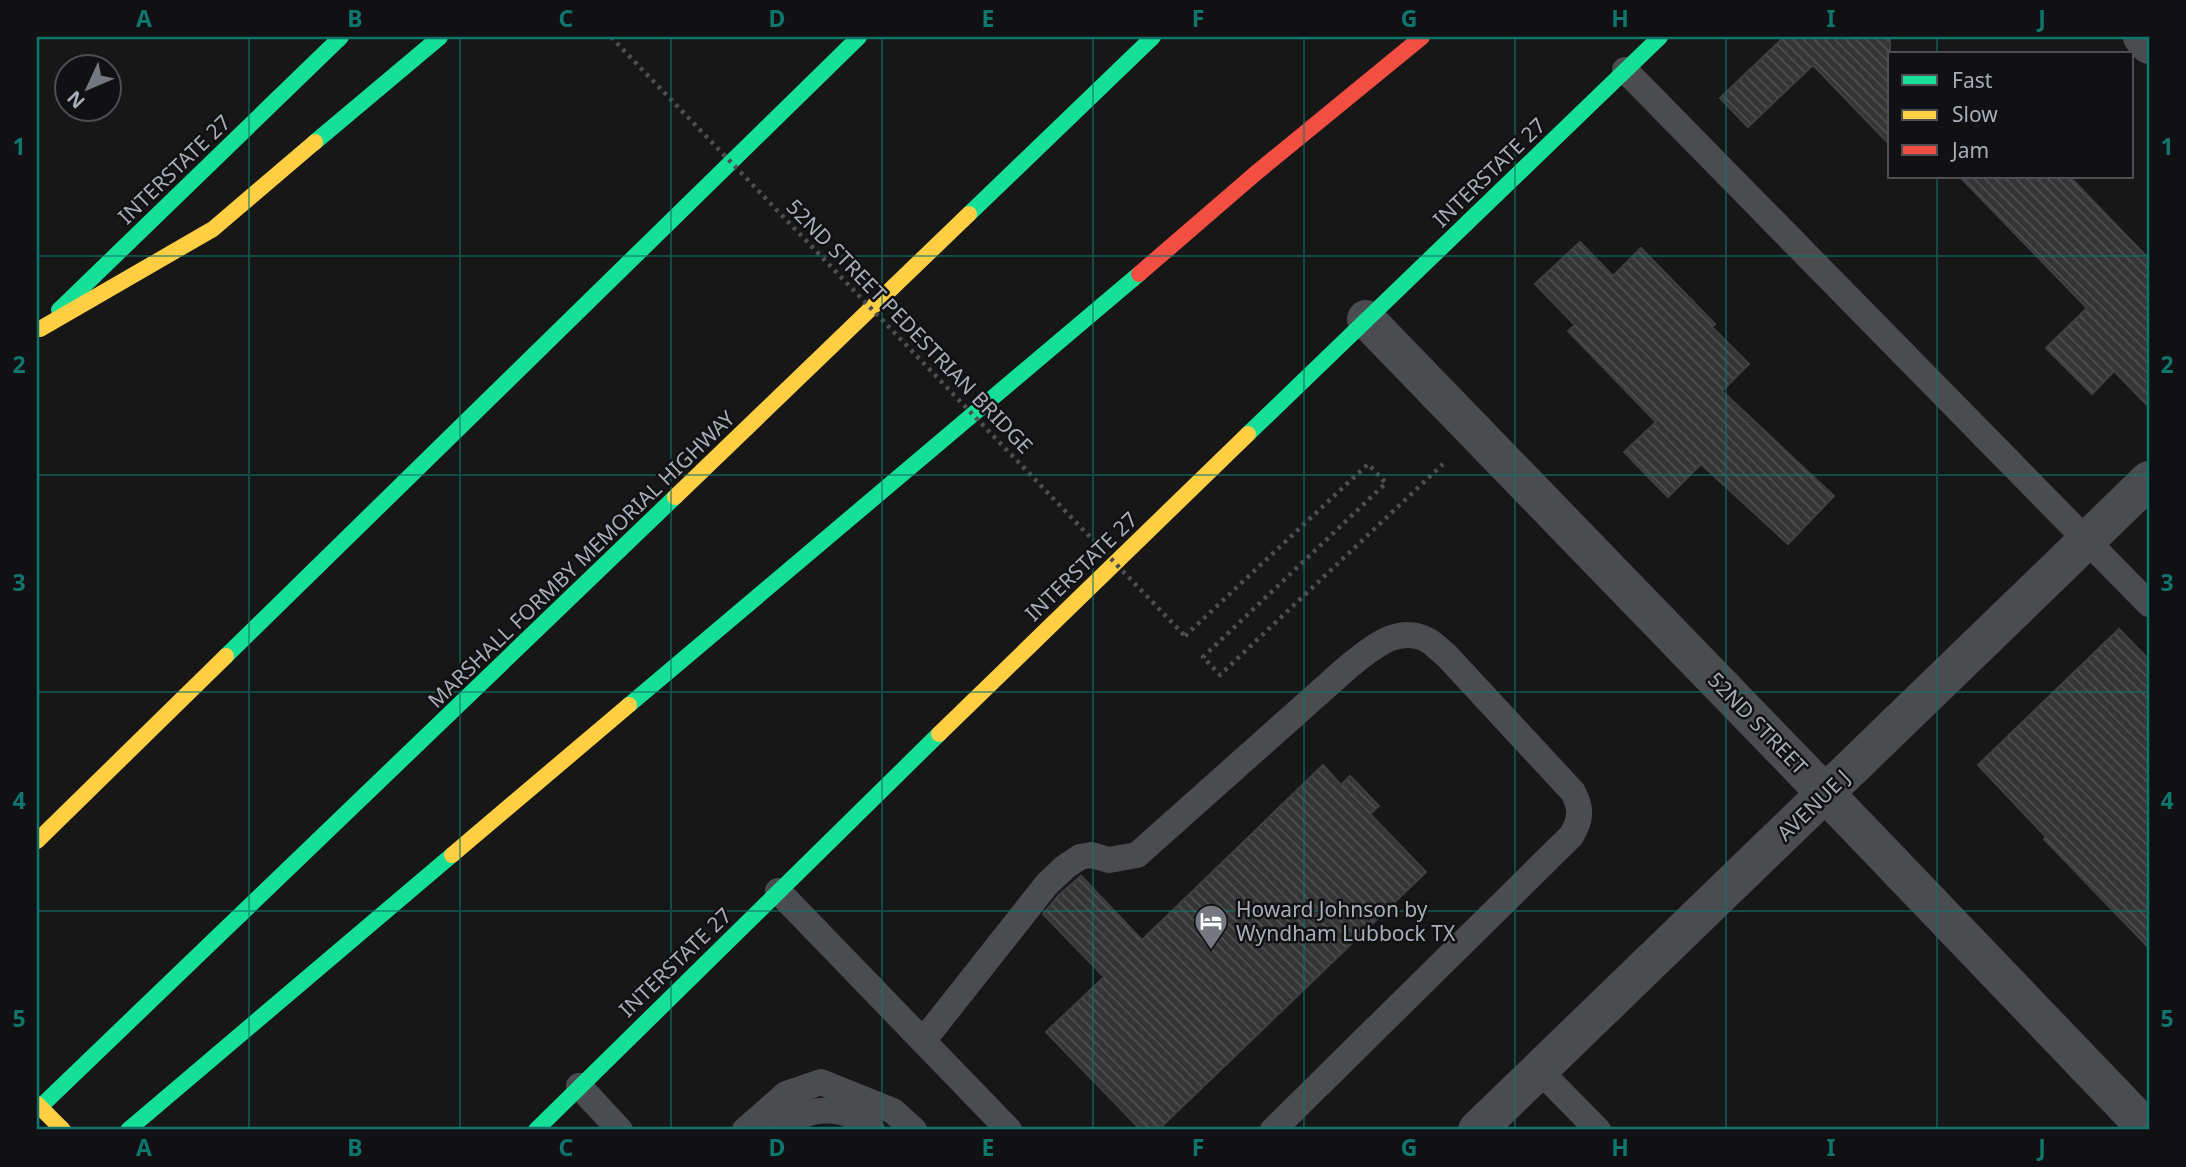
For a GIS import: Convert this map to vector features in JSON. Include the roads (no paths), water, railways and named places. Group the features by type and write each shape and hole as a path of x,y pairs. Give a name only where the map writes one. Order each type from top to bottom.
{"main road":[{"name":"INTERSTATE 27","path":"38,330 341,37"},
{"path":"38,330 213,229 440,37"},
{"path":"37,841 859,37"},
{"name":"MARSHALL FORMBY MEMORIAL HIGHWAY","path":"37,1110 1153,37"},
{"path":"128,1130 1256,173 1422,37"},
{"name":"INTERSTATE 27","path":"540,1127 778,891 1660,37"},
{"path":"37,1104 63,1130"}],"street":[{"path":"2141,37 2149,45"},
{"name":"52ND STREET","path":"1366,319 2148,1130"},
{"name":"AVENUE J","path":"1477,1130 2149,480"}],"lane":[{"path":"1625,70 2149,604"},
{"path":"923,1041 1047,884 1065,867 1080,856 1091,855 1109,860 1137,855 1348,667 1383,641 1400,635 1414,635 1429,641 1447,656 1573,792 1580,806 1578,824 1571,836 1273,1130"},
{"path":"778,891 1009,1130"},
{"path":"1539,1070 1598,1130"},
{"path":"745,1130 786,1094 821,1082 893,1111 914,1130"},
{"path":"579,1086 620,1130"},
{"path":"780,1130 812,1110 839,1111 872,1130"}],"place":[{"name":"Howard Johnson by Wyndham Lubbock TX","path":"1211,951"}]}
